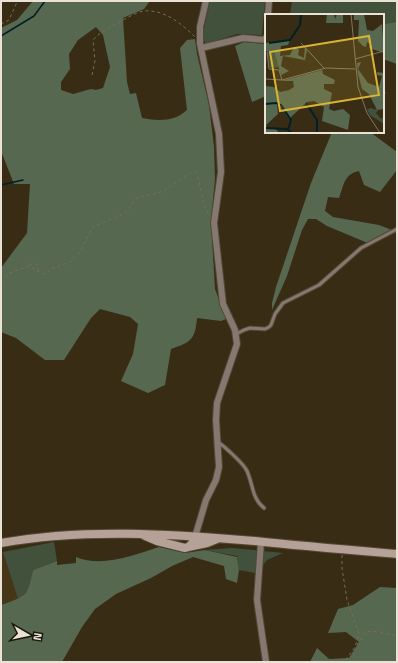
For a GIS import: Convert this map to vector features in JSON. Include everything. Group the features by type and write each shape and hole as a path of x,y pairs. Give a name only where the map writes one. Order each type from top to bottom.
{"main road":[{"path":"138,533 157,541 188,547 207,543 220,538"},
{"path":"1,543 77,535 138,533 220,538 397,554"},
{"path":"188,547 191,545 195,536"}],"street":[{"path":"195,536 206,500 216,480 219,467 216,420 217,403 237,344 236,334 223,304 214,220 221,172 219,134 200,45 200,27 206,1"},
{"path":"268,14 269,1"},
{"path":"200,45 243,38 265,39"},
{"path":"261,542 256,600 266,662"}],"lane":[{"path":"236,334 250,328 265,329 270,327 275,314 283,303 319,286 361,248 397,229"},
{"path":"218,442 241,463 246,470 256,500 264,508"}],"path":[{"path":"1,24 9,20 17,2 19,1"},
{"path":"92,75 95,61 93,40 98,34 143,11 162,14 174,20 185,27 200,45"},
{"path":"29,266 43,274 47,273 51,269 70,262 79,253 93,227 127,211 135,199 165,190 191,172 195,172 197,174 204,207 211,220 214,220"},
{"path":"1,282 10,273 34,263 37,265 40,272"},
{"path":"341,549 342,568 347,600 359,634 355,647"},
{"path":"344,662 366,632 373,630 397,636"}],"shaded area":[{"path":"1,552 3,552 18,599 1,605"}],"green space":[{"path":"33,1 150,1 144,9 123,18 127,82 130,94 136,93 142,118 154,120 172,119 187,110 180,48 187,40 195,39 209,105 214,147 215,179 211,221 215,289 226,319 221,321 197,318 195,331 191,339 171,349 165,385 148,393 121,381 133,354 138,324 130,317 100,309 91,318 64,360 45,360 16,338 1,332 1,268 27,233 30,184 14,184 1,151 1,28 17,20","holes":["96,27 103,35 110,67 103,88 96,90 91,89 73,94 61,90 61,82 70,69 69,54 78,40"]},
{"path":"210,1 265,1 262,35 237,34 206,44 202,37"},
{"path":"292,1 397,1 397,22 384,24 384,14 290,14"},
{"path":"397,22 397,64 384,59 384,24"},
{"path":"244,42 265,44 265,96 252,102 235,46"},
{"path":"332,133 371,133 397,152 397,170 380,192 364,185 359,171 354,172 347,177 339,198 328,197 325,211 333,217 379,225 397,232 370,244 327,226 316,219 308,219 302,230 287,276 272,310 276,287 311,183"},
{"path":"54,542 57,561 33,570 32,579 27,590 18,599 3,552"},
{"path":"159,547 185,553 205,550 237,557 239,570 237,583 226,579 224,566 193,557 116,594 95,609 82,627 62,662 1,662 1,605 21,597 24,594 29,585 33,570 57,561 57,565 76,563 76,557 86,560 107,561 129,557"},
{"path":"232,548 283,553 267,560 257,573 255,573 239,570 237,556 205,550"},
{"path":"380,587 397,588 397,662 310,662 317,648 329,659 349,658 359,642 346,632 328,633 338,609 353,605"}],"waterway":[{"path":"1,36 34,16 45,1"},
{"path":"1,185 23,180"}]}
